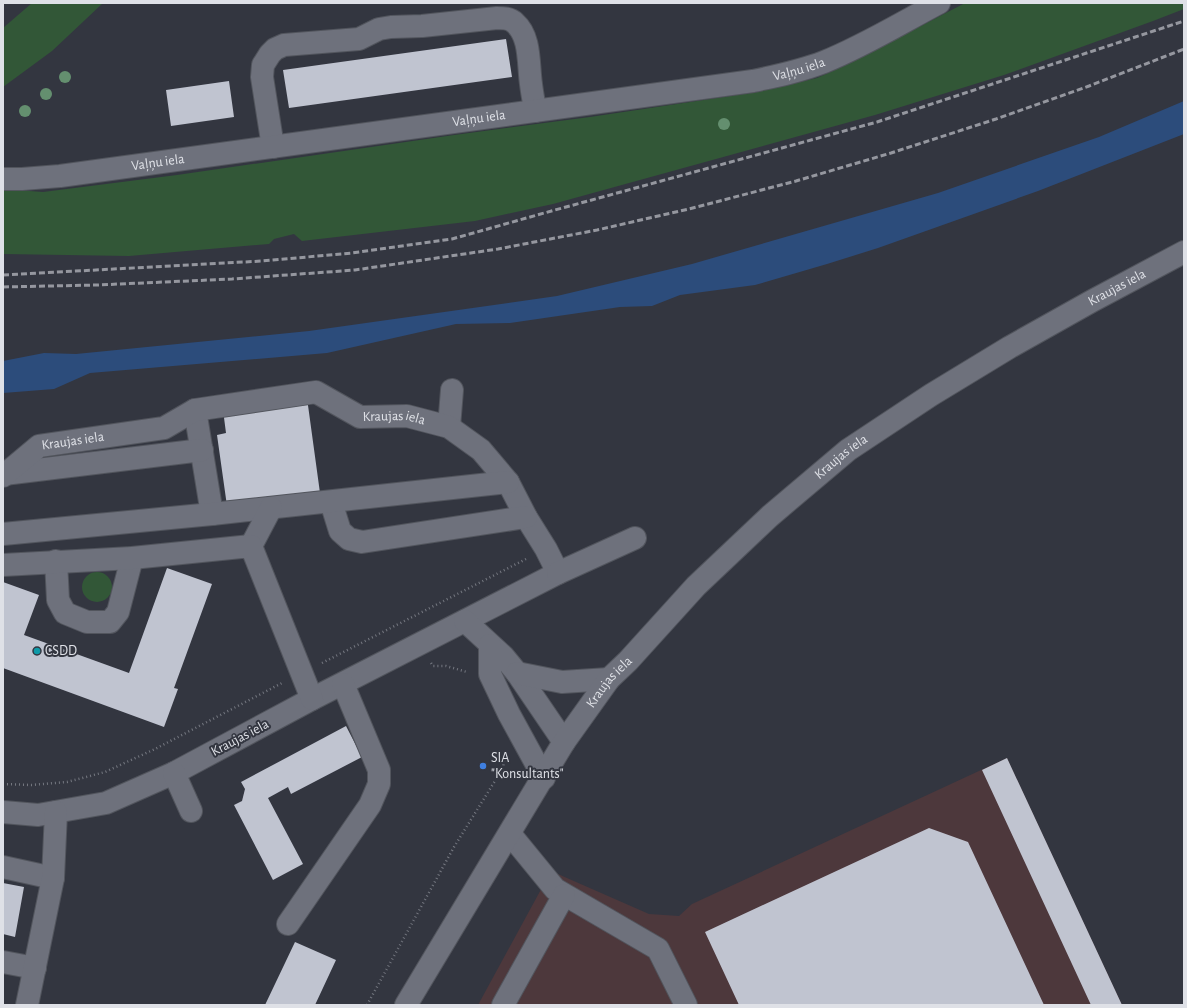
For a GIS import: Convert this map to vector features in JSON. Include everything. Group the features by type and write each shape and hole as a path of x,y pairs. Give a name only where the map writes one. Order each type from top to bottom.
{"street":[{"name":"Vaļņu iela","path":"3,179 60,176 753,81 791,73 824,62 939,3"},
{"path":"273,147 262,77 263,65 270,54 275,49 284,45 323,42 338,31 353,25 378,25 391,27 422,26 506,18 514,22 521,30 526,43 536,111"},
{"name":"Kraujas iela","path":"406,1005 544,778 564,742 608,679 628,661 696,586 764,521 848,450 931,395 1010,347 1184,252"},
{"path":"449,427 452,390"},
{"name":"Kraujas iela","path":"3,812 38,815 106,803 174,773 312,699 558,573 508,482 481,450 449,427 407,416 360,417 316,392 195,410 164,428 39,446 4,475"},
{"path":"195,410 212,514"},
{"path":"4,475 202,450"},
{"path":"3,534 331,502 508,482"},
{"path":"331,502 340,531 348,539 362,542 526,517"},
{"path":"271,508 251,546 312,699"},
{"path":"558,573 635,538"},
{"path":"3,565 132,558 251,546"},
{"path":"56,562 58,600 65,614 87,622 110,622 118,612 132,558"},
{"path":"465,621 517,673 564,742"},
{"path":"490,645 490,674 509,714 544,778"},
{"path":"517,673 562,682 608,679"},
{"path":"288,924 370,805 379,784 379,770 343,684"},
{"path":"174,773 191,811"},
{"path":"27,1005 53,878 56,812"},
{"path":"510,834 555,889 658,949 686,1005"},
{"path":"3,867 53,878"},
{"path":"503,1005 564,895"},
{"path":"3,962 35,968"}],"path":[{"path":"420,644 433,666 446,666 471,673"},
{"path":"367,1005 454,847 504,768 505,754"}],"shaded area":[{"path":"1007,758 1122,1005 478,1005 551,871 649,914 679,916 692,904"}],"green space":[{"path":"32,3 103,3 52,51 3,87 3,28"},
{"path":"965,3 1184,3 1184,9 1004,75 875,115 553,204 475,221 302,241 294,234 274,239 269,244 129,256 3,254 3,189 43,192 177,175 757,92 817,78 844,66"},
{"path":"97,572 108,576 112,587 108,598 97,602 86,598 82,587 86,576"}],"water":[{"path":"1184,101 1184,134 1038,191 878,248 755,285 680,295 652,306 620,307 510,323 456,324 327,353 90,373 54,389 3,393 3,361 44,353 76,354 309,331 557,296 692,264 938,193 1099,137"}],"building":[{"path":"506,39 512,77 289,108 283,70"},
{"path":"229,81 234,117 171,126 166,90"},
{"path":"307,398 320,493 227,506 217,435 226,433 223,410"},
{"name":"CSDD","path":"167,568 212,584 174,688 178,689 164,727 3,668 3,582 39,595 24,635 129,673"},
{"path":"346,726 362,757 291,794 288,787 268,798 303,864 273,880 234,805 242,801 245,789 241,782"},
{"path":"1007,758 1122,1005 1091,1005 982,770"},
{"path":"929,828 968,842 1044,1005 739,1005 705,932"},
{"path":"3,883 24,887 15,937 3,934"},
{"path":"295,942 336,960 315,1005 265,1005"}],"railway":[{"path":"3,275 262,261 352,253 452,239 877,122 1184,21"},
{"path":"3,287 97,285 232,279 355,270 498,249 597,230 689,209 796,181 891,153 996,119 1089,86 1184,49"}],"place":[{"name":"CSDD","path":"37,651"},
{"name":"SIA \"Konsultants\"","path":"483,766"}]}
